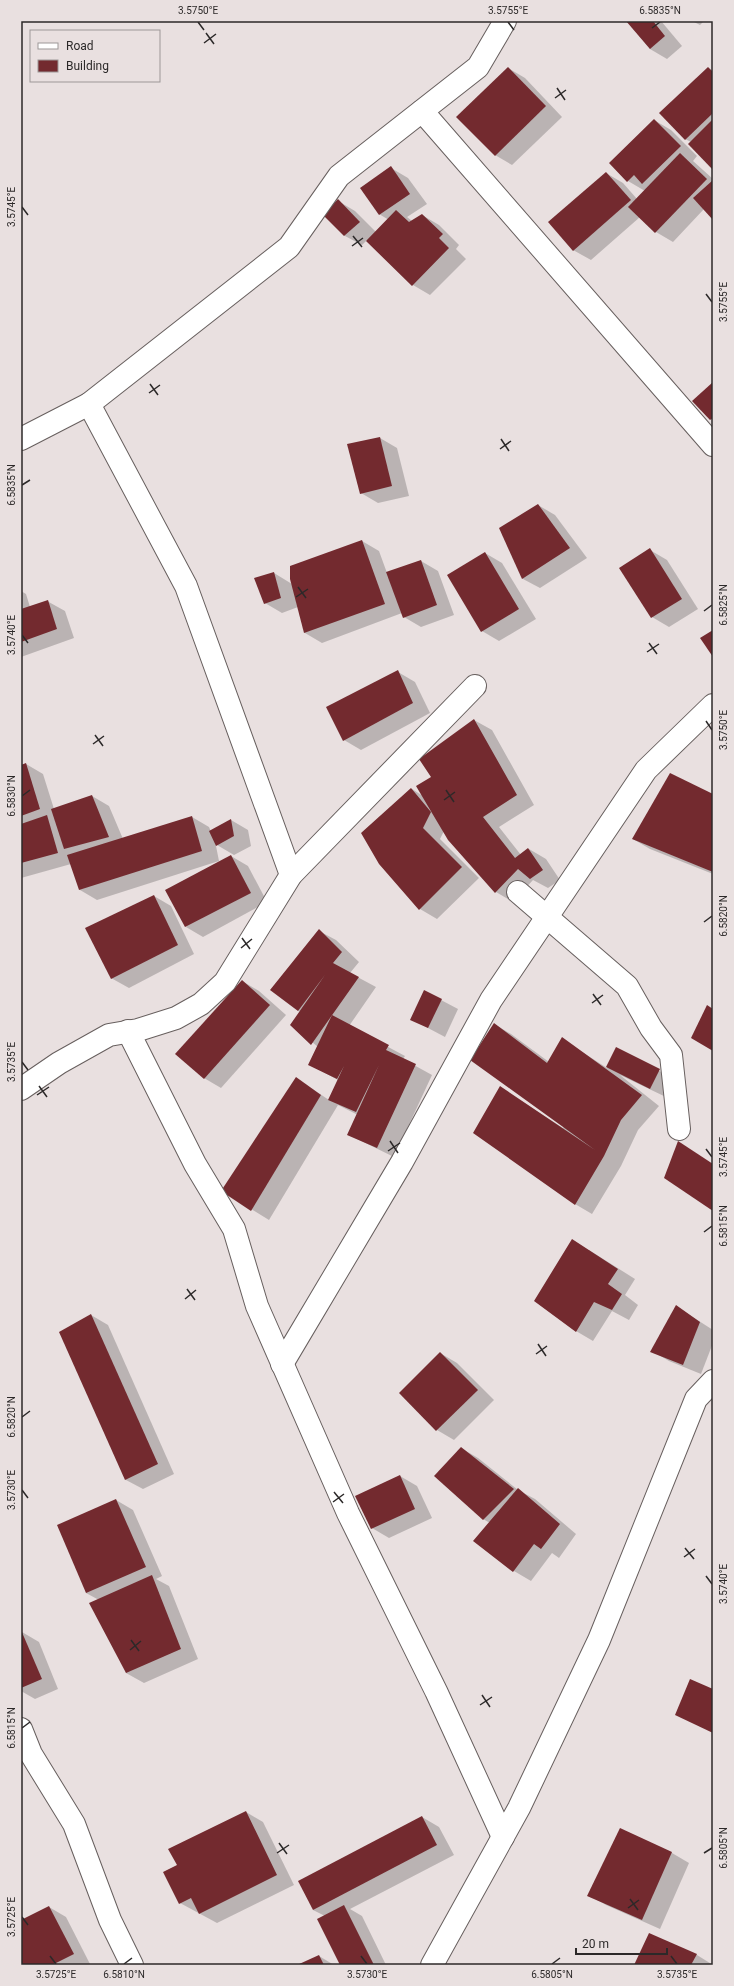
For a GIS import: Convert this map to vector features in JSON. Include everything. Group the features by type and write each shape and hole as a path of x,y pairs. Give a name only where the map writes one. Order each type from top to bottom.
{"street":[{"path":"21,439 89,404 289,247 339,176 478,67 505,21"},
{"path":"422,111 713,445"},
{"path":"89,404 186,586 291,875"},
{"path":"21,1089 59,1063 109,1035 176,1018 201,1004 225,982 291,875 475,686"},
{"path":"282,1364 402,1162 491,1000 646,770 713,705"},
{"path":"518,892 628,986 651,1028 671,1055 679,1129"},
{"path":"128,1031 195,1164 234,1230 257,1306 348,1513 436,1691 503,1836"},
{"path":"432,1965 519,1808 599,1640 696,1399 713,1381"},
{"path":"21,1729 31,1754 74,1824 110,1920 132,1965"}],"building":[{"path":"626,21 653,21 665,36 650,49"},
{"path":"508,67 546,106 495,156 456,117"},
{"path":"708,67 713,72 713,113 685,140 659,113"},
{"path":"654,119 681,146 642,184 634,175 627,182 609,163"},
{"path":"713,119 713,170 688,144"},
{"path":"680,153 707,179 655,233 628,207"},
{"path":"391,166 410,194 379,215 360,188"},
{"path":"606,172 631,200 573,251 548,222"},
{"path":"713,180 713,220 693,198"},
{"path":"338,199 360,222 344,236 323,215"},
{"path":"396,210 409,222 422,214 443,234 439,238 449,248 412,286 366,241"},
{"path":"713,382 713,418 710,420 692,401"},
{"path":"380,437 392,486 360,494 347,444"},
{"path":"538,504 570,548 522,579 499,528"},
{"path":"362,540 385,604 304,633 290,579 290,566"},
{"path":"650,548 682,599 651,618 619,568"},
{"path":"485,552 519,609 481,632 447,575"},
{"path":"421,560 437,605 403,618 386,572"},
{"path":"274,572 281,598 264,604 254,578"},
{"path":"48,600 57,629 21,642 21,609"},
{"path":"713,630 713,657 700,638"},
{"path":"398,670 413,703 343,741 326,707"},
{"path":"474,719 517,795 483,817 515,858 528,848 543,870 530,879 518,869 495,893 448,840 416,786 431,777 419,759"},
{"path":"26,763 40,809 21,816 21,765"},
{"path":"670,773 713,794 713,872 632,839"},
{"path":"411,788 431,812 423,828 462,867 419,910 379,864 361,833"},
{"path":"92,795 109,837 64,849 51,809"},
{"path":"47,815 58,853 21,863 21,824"},
{"path":"192,816 202,851 79,890 67,855"},
{"path":"231,819 234,836 216,846 209,831"},
{"path":"231,855 251,893 185,927 165,890"},
{"path":"154,895 178,945 111,979 85,928"},
{"path":"319,929 342,952 333,963 359,977 311,1045 290,1025 325,975 298,1011 270,990"},
{"path":"242,980 270,1005 204,1079 175,1054"},
{"path":"424,990 442,999 428,1028 410,1020"},
{"path":"707,1005 713,1009 713,1051 691,1038"},
{"path":"332,1015 389,1045 386,1050 416,1064 377,1148 347,1135 379,1065 356,1112 328,1100 344,1066 337,1079 308,1065"},
{"path":"494,1023 547,1063 562,1037 642,1095 621,1120 604,1156 575,1205 473,1133 500,1086 595,1150 470,1060"},
{"path":"616,1047 660,1069 650,1089 606,1067"},
{"path":"296,1077 321,1095 251,1211 221,1191"},
{"path":"678,1141 713,1164 713,1211 664,1178"},
{"path":"572,1239 618,1269 608,1284 622,1294 612,1310 594,1302 576,1332 534,1301"},
{"path":"676,1305 700,1322 683,1365 650,1352"},
{"path":"91,1314 158,1464 125,1480 59,1332"},
{"path":"440,1352 478,1390 436,1431 399,1393"},
{"path":"461,1447 514,1489 483,1520 434,1476"},
{"path":"400,1475 415,1509 371,1529 355,1496"},
{"path":"518,1488 560,1524 541,1549 534,1544 513,1572 473,1541"},
{"path":"116,1499 146,1567 86,1593 57,1525"},
{"path":"152,1575 181,1649 126,1673 89,1603"},
{"path":"21,1630 42,1679 21,1688"},
{"path":"690,1679 713,1689 713,1733 675,1715"},
{"path":"246,1811 277,1875 199,1914 191,1898 179,1904 163,1872 177,1865 168,1849"},
{"path":"422,1816 437,1845 313,1910 298,1881"},
{"path":"620,1828 672,1852 642,1920 587,1896"},
{"path":"344,1905 374,1965 340,1965 317,1919"},
{"path":"49,1906 74,1954 52,1965 21,1965 21,1920"},
{"path":"649,1933 697,1954 691,1965 634,1965"},
{"path":"319,1955 324,1965 297,1965"}]}
